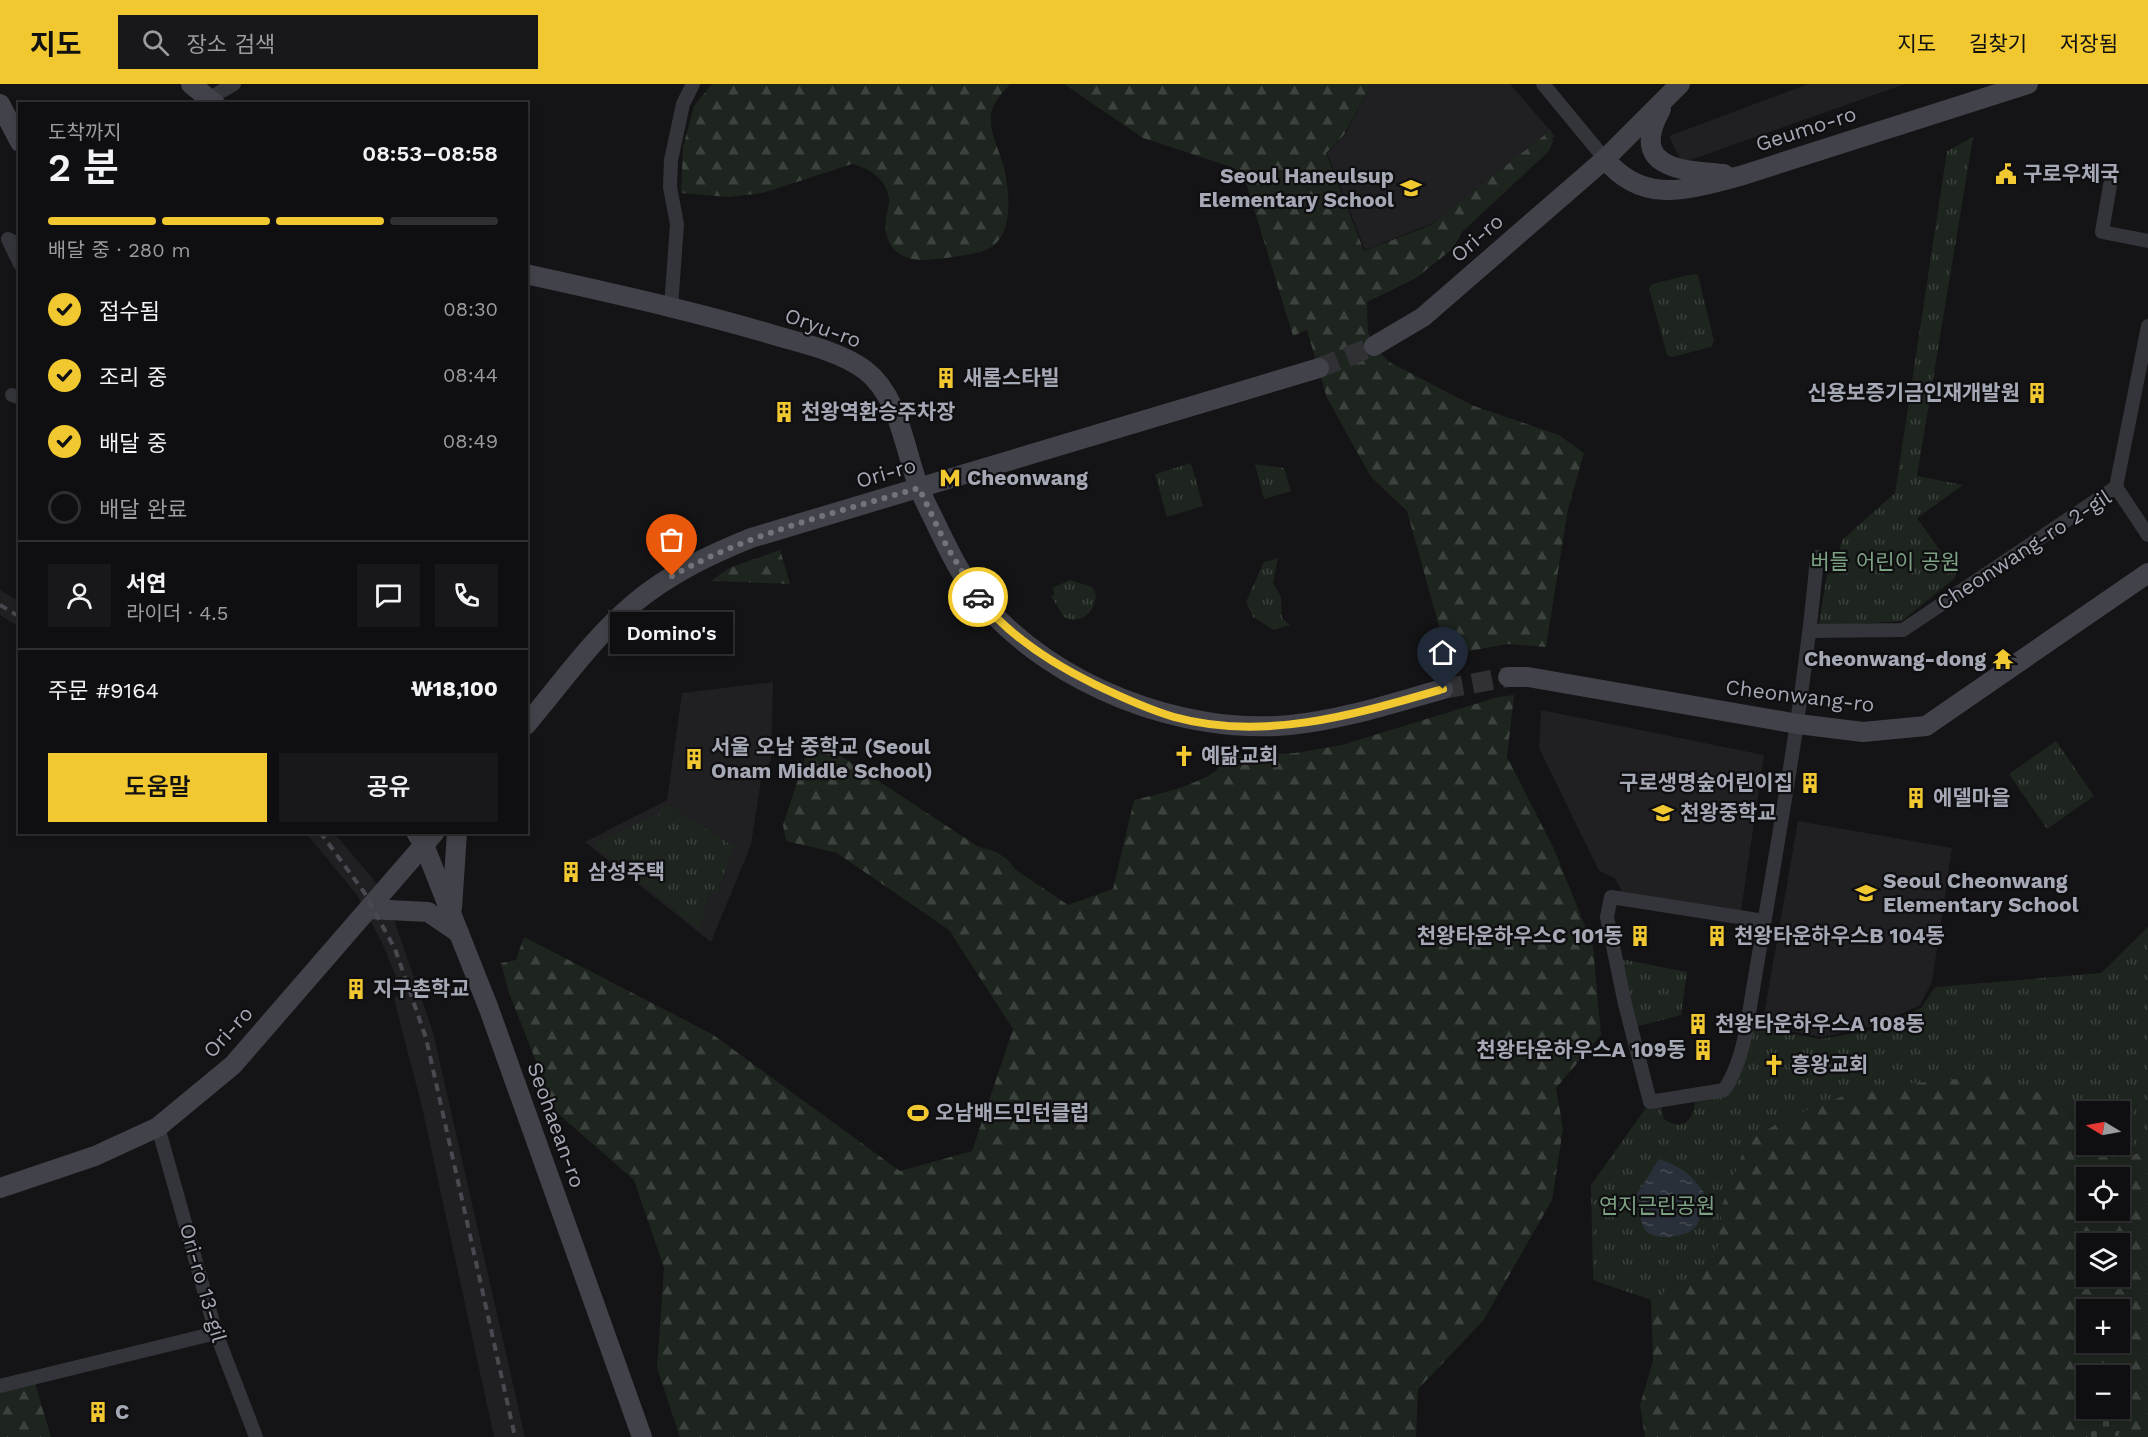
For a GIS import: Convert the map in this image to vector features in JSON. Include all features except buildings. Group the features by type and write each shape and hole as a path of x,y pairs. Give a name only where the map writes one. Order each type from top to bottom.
{"main road":[{"path":"191,84 213,101"},
{"name":"Ori-ro","path":"1374,346 1423,317 1605,159 1680,84"},
{"name":"Geumo-ro","path":"1605,159 1625,178 1652,189 1680,190 1740,176 2028,84"},
{"path":"1666,99 1652,130 1653,151 1659,161 1675,169 1740,176"},
{"path":"0,104 18,138"},
{"name":"Oryu-ro","path":"528,274 671,307 798,342 841,357 867,371 888,396 919,488"},
{"name":"Ori-ro","path":"528,723 590,648 632,605 672,576 712,554 751,538 1319,368"},
{"path":"919,488 957,565 984,604 1042,656 1074,675 1147,707 1174,717 1204,723 1248,726 1290,725 1331,718 1443,689"},
{"name":"Cheonwang-ro","path":"1508,677 1527,677 1798,724 1863,732 1926,726 2148,573"},
{"path":"452,914 458,834"},
{"name":"Ori-ro","path":"0,1188 95,1156 158,1127 233,1065 369,909 425,837"},
{"name":"Seohaean-ro","path":"425,837 459,934 494,1020 642,1437"},
{"path":"369,909 428,912 459,934"}],"street":[{"path":"213,101 234,84"},
{"path":"671,307 677,224 670,187 671,160 683,104 693,84"},
{"path":"1543,84 1605,159"},
{"path":"2110,185 2102,232 2148,241"},
{"path":"9,238 18,259"},
{"path":"2116,488 2148,326"},
{"name":"Cheonwang-ro 2-gil","path":"1810,631 1903,630 2116,488 2148,535"},
{"path":"1764,921 1611,897 1608,917 1625,1004 1650,1102 1724,1090 1737,1071 1738,1055 1747,1026 1798,724 1817,557"},
{"name":"Ori-ro 13-gil","path":"158,1127 216,1333 256,1437"},
{"path":"0,1386 216,1333"}],"shaded area":[{"name":"Seoul Haneulsup Elementary School","path":"1371,84 1510,84 1555,136 1431,224 1365,250 1327,153 1345,135"},
{"path":"1808,84 1905,84 1682,163 1669,136"},
{"path":"0,590 18,600 18,626 0,615"},
{"path":"773,682 771,760 762,774 751,845 711,942 585,842 667,800 682,693"},
{"name":"천왕중학교","path":"1541,710 1764,755 1741,911 1622,892 1615,878 1599,871 1539,748"},
{"name":"Seoul Cheonwang Elementary School","path":"1798,821 1952,848 1932,982 1920,1005 1880,1024 1822,1037 1762,1026"},
{"path":"307,834 335,834 374,880 394,920 433,1032 525,1437 494,1437 422,1107 394,999 402,991 382,943 357,895"}],"green space":[{"path":"712,84 1010,84 996,102 991,117 992,132 1004,167 1007,186 1008,208 1005,229 994,245 978,252 934,259 910,259 892,247 886,234 889,201 885,186 865,168 852,164 763,193 728,197 681,193 683,147 694,106"},
{"path":"1064,84 1371,84 1344,135 1326,153 1364,251 1431,225 1551,130 1553,141 1549,151 1462,232 1451,250 1416,278 1367,302 1368,332 1375,347 1389,362 1474,406 1559,435 1584,453 1568,509 1546,647 1508,644 1447,655 1407,511 1371,477 1327,398 1307,330 1293,336 1244,176 1234,168 1143,138"},
{"name":"버들 어린이 공원","path":"1973,137 1917,476 1963,485 1917,518 1956,573 1955,578 1902,621 1821,626 1819,623 1827,574 1835,572 1842,540 1895,493 1947,151"},
{"path":"1693,274 1698,275 1714,341 1711,347 1672,357 1667,355 1649,289 1652,284"},
{"path":"1191,463 1203,506 1167,517 1155,474"},
{"path":"1255,464 1284,468 1291,491 1264,499"},
{"path":"780,550 790,584 711,581 729,568"},
{"path":"1278,558 1273,583 1281,597 1282,618 1290,625 1274,630 1253,617 1246,602 1264,562"},
{"path":"1070,580 1092,587 1096,595 1090,612 1081,618 1064,617 1051,596 1055,595 1052,588"},
{"path":"1514,695 1507,757 1554,849 1593,946 1601,1035 1556,1088 1563,1129 1552,1200 1483,1321 1418,1389 1416,1437 680,1437 657,1368 664,1268 634,1180 556,1112 509,993 501,963 516,960 524,937 712,1034 900,1171 972,1151 1013,1029 949,930 837,853 786,841 783,825 812,737 977,846 996,852 1007,859 1016,870 1068,905 1113,889 1134,800 1177,789 1208,776 1217,770 1220,757 1295,753 1342,745 1498,697"},
{"path":"2056,741 2094,796 2047,829 2009,774"},
{"path":"671,806 734,847 717,892 708,893 700,931 593,844 660,813 662,807"},
{"name":"연지근린공원","path":"2148,927 2148,1152 2111,1159 2108,1155 2130,1155 2130,1101 2076,1101 2076,1118 2061,1100 1723,1203 1716,1262 1651,1300 1593,1280 1591,1185 1650,1102 1660,1101 1664,1119 1677,1125 1687,1122 1690,1118 1695,1098 1724,1090 1747,1026 1821,1039 1868,1031 1921,1008 1935,987 2101,973"},
{"path":"1621,959 1687,972 1681,1015 1635,1027"},
{"path":"1988,1076 2061,1100 2076,1118 2076,1155 2108,1155 2111,1158 2148,1152 2148,1437 1645,1437 1640,1405 1653,1361 1651,1300 1716,1262 1723,1203 1747,1142 1787,1118 1864,1088"},
{"path":"35,1383 51,1437 0,1437 0,1392"},
{"path":"2089,1419 2107,1419 2121,1427 2118,1436 2090,1437 2087,1435 2094,1429"}],"water":[{"path":"1659,1159 1684,1171 1704,1193 1697,1225 1687,1233 1664,1237 1650,1234 1645,1230 1637,1194"}],"tunnel":[{"path":"1319,368 1374,346"},
{"path":"1443,689 1508,677"}],"railway":[{"path":"0,605 18,616"},
{"path":"321,834 364,892 395,949 426,1038 515,1437"}],"way so far":[{"path":"672,576 712,554 751,538 919,488 947,547 967,583 978,597"}],"place":[{"name":"구로우체국","path":"2006,174"},
{"name":"Seoul Haneulsup Elementary School","path":"1411,188"},
{"name":"새롬스타빌","path":"946,378"},
{"name":"신용보증기금인재개발원","path":"2037,393"},
{"name":"천왕역환승주차장","path":"784,412"},
{"name":"Cheonwang","path":"950,478"},
{"name":"Domino's","path":"672,576"},
{"name":"Cheonwang-dong","path":"2003,659"},
{"name":"예닮교회","path":"1184,756"},
{"name":"서울 오남 중학교 (Seoul Onam Middle School)","path":"694,759"},
{"name":"구로생명숲어린이집","path":"1810,783"},
{"name":"에델마을","path":"1916,798"},
{"name":"천왕중학교","path":"1663,813"},
{"name":"삼성주택","path":"571,872"},
{"name":"Seoul Cheonwang Elementary School","path":"1866,893"},
{"name":"천왕타운하우스C 101동","path":"1640,936"},
{"name":"천왕타운하우스B 104동","path":"1717,936"},
{"name":"지구촌학교","path":"356,989"},
{"name":"천왕타운하우스A 108동","path":"1698,1024"},
{"name":"천왕타운하우스A 109동","path":"1703,1050"},
{"name":"흥왕교회","path":"1774,1065"},
{"name":"오남배드민턴클럽","path":"918,1113"},
{"name":"C","path":"98,1412"}],"route":[{"path":"978,597 1042,656 1074,675 1174,717 1204,723 1248,726 1290,725 1331,718 1443,689"}]}
